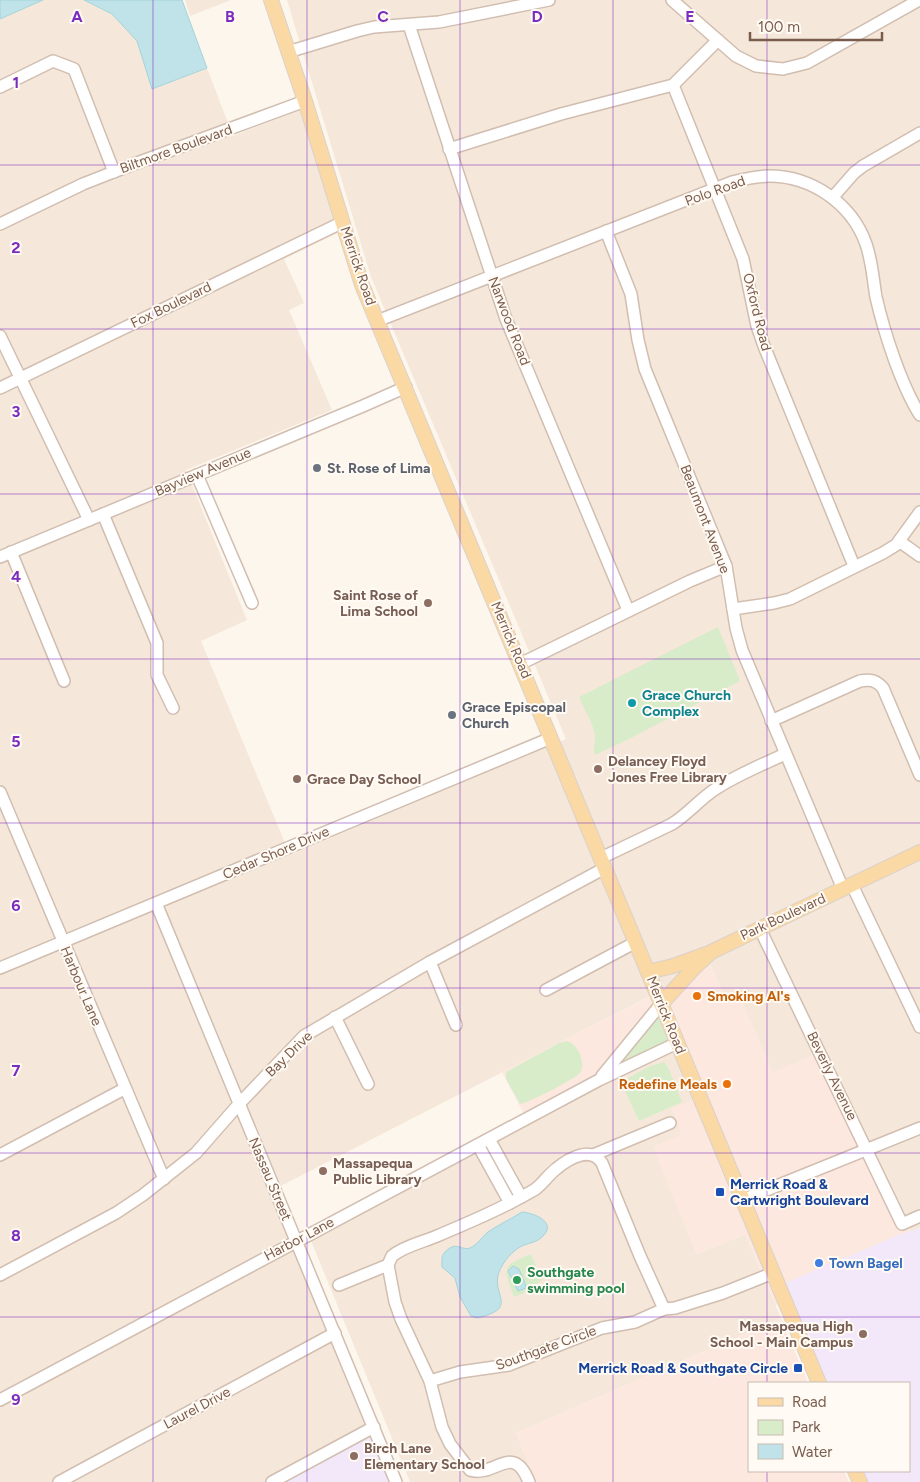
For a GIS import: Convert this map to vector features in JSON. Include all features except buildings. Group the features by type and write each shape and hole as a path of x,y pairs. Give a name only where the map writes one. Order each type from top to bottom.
{"main road":[{"name":"Merrick Road","path":"271,0 305,101 362,285 819,1382"},
{"name":"Park Boulevard","path":"661,1004 711,952 920,852"},
{"path":"648,972 674,966 711,952"}],"street":[{"path":"288,52 374,27 439,22 549,0"},
{"path":"672,0 736,56 756,66 773,69 792,68 807,63 919,0"},
{"name":"Narwood Road","path":"409,25 506,319 628,610"},
{"path":"450,149 560,114 673,85 718,40"},
{"name":"Biltmore Boulevard","path":"0,87 53,61 74,69 114,172 305,101"},
{"name":"Oxford Road","path":"673,85 743,259 757,326 764,346 854,566"},
{"path":"833,197 863,166 920,133"},
{"path":"0,224 83,184 114,172"},
{"name":"Polo Road","path":"377,321 743,179 771,176 805,183 833,197 855,223 866,244 886,335 901,374 920,414"},
{"name":"Fox Boulevard","path":"0,388 343,222"},
{"name":"Beaumont Avenue","path":"606,231 631,294 638,340 645,369 726,566 742,650 785,754 847,887 920,1027"},
{"path":"0,336 89,520"},
{"name":"Bayview Avenue","path":"5,555 406,387"},
{"path":"197,475 252,602"},
{"path":"733,609 790,599 883,553 899,541 920,512"},
{"path":"103,514 157,643 157,675 173,708"},
{"path":"899,541 920,556"},
{"path":"5,555 64,681"},
{"path":"520,664 690,580 726,566"},
{"path":"771,721 860,681 875,681 883,688 920,775"},
{"name":"Cedar Shore Drive","path":"0,968 551,738"},
{"name":"Bay Drive","path":"0,1275 116,1213 143,1196 196,1153 239,1104 304,1036 672,824 723,784 785,754"},
{"name":"Harbour Lane","path":"0,792 124,1089 164,1179"},
{"name":"Nassau Street","path":"156,903 396,1482"},
{"name":"Beverly Avenue","path":"760,929 902,1224 920,1216"},
{"path":"546,990 636,942"},
{"path":"430,962 456,1026"},
{"name":"Harbor Lane","path":"599,1080 661,1004"},
{"path":"335,1017 368,1084"},
{"name":"Harbor Lane","path":"0,1400 599,1080 677,1043"},
{"path":"0,1155 124,1089"},
{"path":"593,1155 670,1123"},
{"path":"742,1200 920,1128"},
{"path":"489,1139 521,1197"},
{"path":"478,1145 510,1203"},
{"path":"529,1482 523,1468 512,1462 505,1462 480,1472 470,1470 450,1444 442,1427 430,1380 395,1302 388,1265 389,1260 395,1254 521,1197 537,1188 566,1162 586,1154 593,1155 599,1158 602,1163 664,1310"},
{"path":"339,1285 388,1265"},
{"name":"Southgate Circle","path":"430,1380 460,1372 509,1365 602,1328 614,1324 635,1322 664,1310 684,1306 723,1293 773,1273"},
{"name":"Laurel Drive","path":"59,1482 335,1333"},
{"path":"272,1482 374,1427"}],"shaded area":[{"path":"43,0 84,0 112,14 137,41 153,89 207,68 233,136 300,110 340,232 284,259 304,303 289,310 332,410 186,470 247,620 201,641 290,855 566,739 371,277 287,0 920,0 920,1228 910,1232 825,1050 773,1073 740,998 728,1004 711,966 273,1190 373,1429 276,1482 0,1482 0,19"},
{"path":"185,0 231,0 190,16"},
{"path":"711,966 728,1004 740,998 773,1072 825,1050 917,1247 799,1298 775,1305 745,1234 697,1254 653,1147 682,1135 671,1109 699,1097 677,1045 527,1120 502,1072"},
{"path":"677,1045 699,1097 682,1135 654,1148 697,1254 745,1234 781,1318 516,1433 536,1482 410,1482 309,1236"},
{"name":"Massapequa High School - Main Campus","path":"920,1228 920,1482 868,1482 863,1472 910,1472 910,1382 826,1382 784,1284 898,1235"},
{"path":"781,1318 808,1382 748,1382 748,1472 844,1472 849,1482 536,1482 516,1433"},
{"name":"Birch Lane Elementary School","path":"373,1429 394,1482 276,1482"}],"green space":[{"name":"Grace Church Complex","path":"718,627 740,681 595,755 594,730 579,697"},
{"path":"661,1006 676,1042 602,1077"},
{"path":"566,1041 571,1043 580,1054 582,1066 580,1073 532,1100 520,1104 506,1079 506,1072"},
{"path":"664,1062 668,1067 682,1102 639,1121 621,1082 648,1067"},
{"path":"531,1254 542,1280 527,1292 514,1297 508,1280 507,1269 514,1262"}],"water":[{"path":"0,0 43,0 0,19"},
{"path":"84,0 182,0 207,68 152,89 137,41 112,14"},
{"path":"522,1212 533,1214 543,1220 547,1227 546,1232 538,1240 517,1249 502,1266 498,1276 501,1304 498,1309 491,1314 477,1318 471,1316 460,1297 455,1278 442,1267 443,1255 449,1249 456,1246 467,1249 473,1247 488,1232"},
{"name":"Southgate swimming pool","path":"513,1266 519,1269 526,1288 518,1291 508,1271"}],"place":[{"name":"St. Rose of Lima","path":"317,468"},
{"name":"Saint Rose of Lima School","path":"428,603"},
{"name":"Grace Church Complex","path":"632,703"},
{"name":"Grace Episcopal Church","path":"452,715"},
{"name":"Delancey Floyd Jones Free Library","path":"598,769"},
{"name":"Grace Day School","path":"297,779"},
{"name":"Smoking Al's","path":"697,996"},
{"name":"Redefine Meals","path":"727,1084"},
{"name":"Massapequa Public Library","path":"323,1171"},
{"name":"Merrick Road & Cartwright Boulevard","path":"720,1192"},
{"name":"Town Bagel","path":"819,1263"},
{"name":"Southgate swimming pool","path":"517,1280"},
{"name":"Massapequa High School - Main Campus","path":"863,1334"},
{"name":"Merrick Road & Southgate Circle","path":"798,1368"},
{"name":"Birch Lane Elementary School","path":"354,1456"}]}
